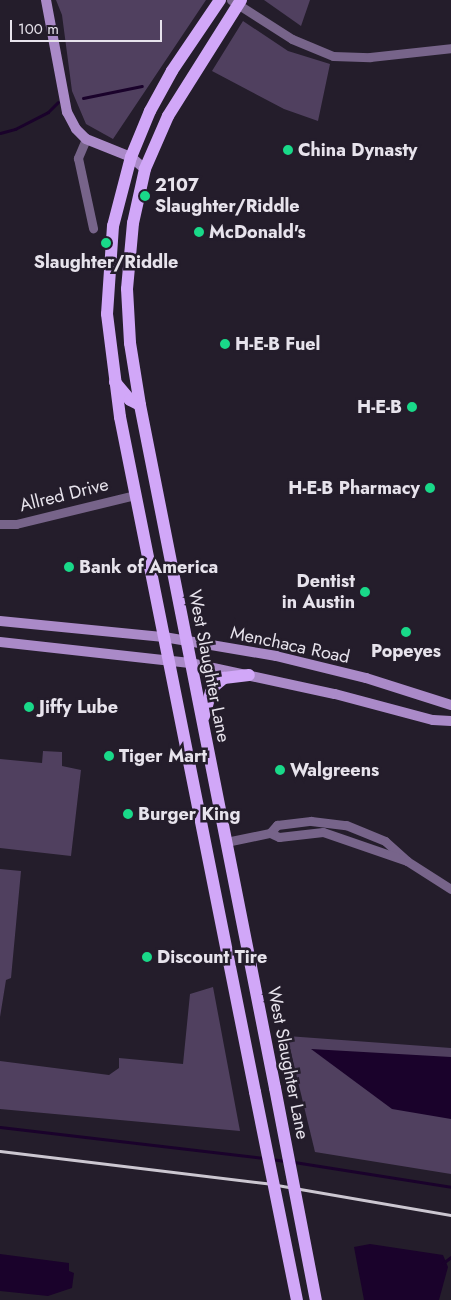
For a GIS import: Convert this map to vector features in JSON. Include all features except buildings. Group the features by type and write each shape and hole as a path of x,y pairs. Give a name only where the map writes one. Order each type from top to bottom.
{"main road":[{"path":"46,0 67,112 86,139 131,158 145,169"},
{"path":"220,0 172,70 150,111 131,158 113,226 107,282 113,378 297,1300"},
{"name":"West Slaughter Lane","path":"237,1 168,116 145,169 133,224 127,289 130,343 140,405 190,663 316,1300"},
{"path":"113,378 123,394 140,405"},
{"name":"Menchaca Road","path":"0,621 164,637 304,662 451,705"},
{"path":"0,642 168,659 335,694 433,720 451,721"},
{"path":"203,723 212,688 224,678 249,676"}],"street":[{"path":"237,1 292,39 332,56 370,57 451,48"},
{"path":"86,139 78,158 93,228"},
{"name":"Allred Drive","path":"0,524 16,524 135,495"},
{"path":"226,842 270,833 279,837 323,832 406,861 451,889"},
{"path":"432,876 451,879"}],"shaded area":[{"path":"56,0 206,0 113,139 86,124 72,91 62,15"},
{"path":"264,0 310,0 301,26"},
{"path":"243,21 288,51 330,64 318,121 284,109 212,71"},
{"path":"43,751 62,752 62,766 81,770 71,856 0,848 0,759 42,763"},
{"path":"0,869 21,871 11,978 6,980 0,1017"},
{"path":"213,987 240,1131 0,1109 0,1061 109,1075 119,1068 119,1058 183,1064 190,994"},
{"path":"287,1036 451,1048 451,1174 315,1152"},
{"path":"311,1049 451,1057 451,1119 392,1109"},
{"path":"370,1244 443,1255 448,1267 439,1300 364,1300 354,1247"},
{"path":"0,1254 69,1263 69,1271 74,1273 72,1288 48,1296 0,1291"}],"waterway":[{"path":"83,98 142,86"},
{"path":"0,133 15,129 48,112 58,102"},
{"path":"0,1127 265,1158"},
{"path":"271,1159 285,1161"},
{"path":"294,1162 451,1187"},
{"path":"443,1263 451,1257"}],"railway":[{"path":"0,1151 271,1184 451,1215"}],"place":[{"name":"China Dynasty","path":"288,150"},
{"name":"2107 Slaughter/Riddle","path":"145,196"},
{"name":"McDonald's","path":"199,232"},
{"name":"Slaughter/Riddle","path":"106,243"},
{"name":"H-E-B Fuel","path":"225,344"},
{"name":"H-E-B","path":"412,407"},
{"name":"H-E-B Pharmacy","path":"430,488"},
{"name":"Bank of America","path":"69,567"},
{"name":"Dentist in Austin","path":"365,592"},
{"name":"Popeyes","path":"406,632"},
{"name":"Jiffy Lube","path":"29,707"},
{"name":"Tiger Mart","path":"109,756"},
{"name":"Walgreens","path":"280,770"},
{"name":"Burger King","path":"128,814"},
{"name":"Discount Tire","path":"147,957"}]}
